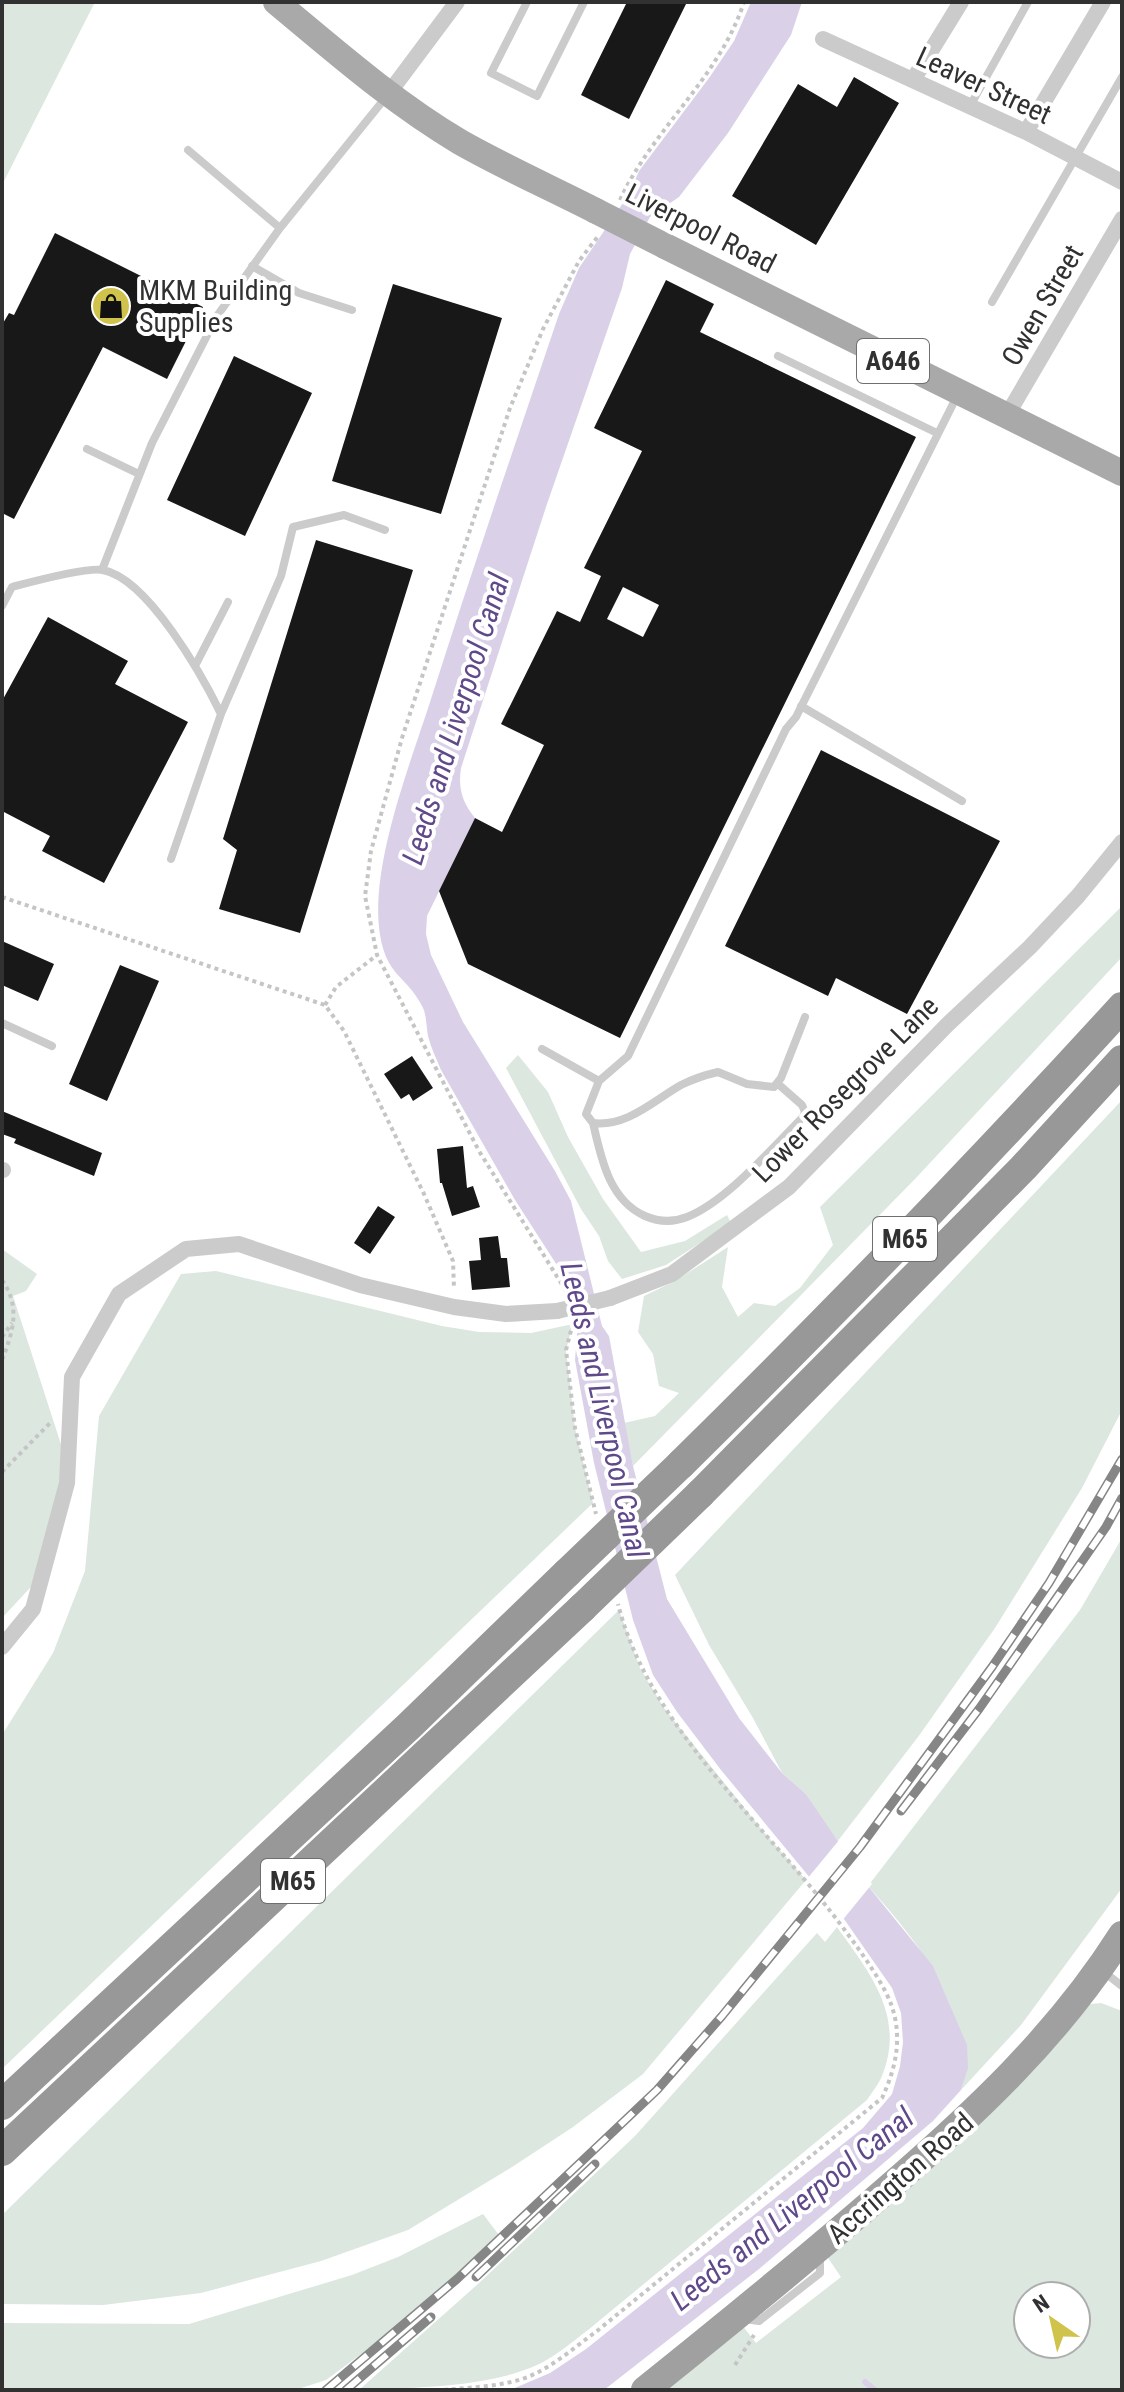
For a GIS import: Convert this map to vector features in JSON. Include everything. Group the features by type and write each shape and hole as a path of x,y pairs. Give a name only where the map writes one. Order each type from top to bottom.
{"highway":[{"name":"M65","path":"2,2105 409,1726 681,1464 838,1309 996,1146 1122,1007"},
{"name":"M65","path":"2,2151 700,1494 1023,1168 1122,1060"},
{"name":"Accrington Road","path":"645,2390 747,2319 820,2248 977,2111 1036,2047 1111,1978 1122,1935"}],"main road":[{"name":"Liverpool Road","path":"276,2 389,93 462,143 1122,473"}],"street":[{"path":"389,93 457,2"},
{"path":"913,80 961,2"},
{"path":"1026,132 1103,2"},
{"name":"Leaver Street","path":"823,39 1026,132 1122,182"},
{"name":"Owen Street","path":"1006,417 1122,219"},
{"name":"Lower Rosegrove Lane","path":"71,1403 72,1377 119,1294 186,1249 239,1244 360,1285 454,1307 506,1314 564,1310 610,1298 672,1274 789,1187 947,1025 1030,947 1078,896 1122,842"},
{"path":"2,1647 33,1609 67,1483 71,1403"}],"lane":[{"path":"527,2 491,73 537,96 584,2"},
{"path":"970,106 1028,2"},
{"path":"992,302 1122,77"},
{"path":"102,570 152,443 217,316 280,228 389,93"},
{"path":"188,150 280,228"},
{"path":"252,266 299,293 352,310"},
{"path":"778,356 937,433"},
{"path":"777,1083 802,1105 805,1112 803,1117 745,1175 710,1203 688,1217 671,1221 647,1217 623,1200 602,1163 593,1123 586,1114 599,1081 628,1056 786,729 801,706 958,393"},
{"path":"87,449 139,474"},
{"path":"171,859 221,714 281,576 293,527 344,515 385,530"},
{"path":"2,606 12,587 55,576 102,570 127,581 166,623 195,666 221,714"},
{"path":"195,666 228,602"},
{"path":"801,706 962,801"},
{"path":"593,1123 607,1125 622,1120 681,1085 718,1072 761,1087 774,1087 805,1017"},
{"path":"2,1023 52,1046"},
{"path":"542,1049 599,1081"}],"path":[{"path":"568,1294 479,1151 377,955 365,896 367,874 402,738 510,408 543,329 605,215 726,44 744,2"},
{"path":"2,897 325,1005 338,1019 380,1101 453,1261 454,1307"},
{"path":"325,1005 336,987 377,955"},
{"path":"2,1280 13,1295 12,1333 2,1360"},
{"path":"564,1310 573,1324 566,1350 575,1428 597,1518"},
{"path":"2,1337 12,1323"},
{"path":"2,1472 71,1403"},
{"path":"444,2390 504,2384 531,2375 577,2345 882,2098 893,2074 897,2049 896,2024 890,2002 837,1920 664,1708 640,1668 616,1595"},
{"path":"735,2365 753,2339 747,2319"}],"shaded area":[{"path":"2,2 95,2 2,185"},
{"path":"1122,906 1122,957 915,1179 633,1466 624,1423 655,1416 679,1393 659,1386 653,1354 638,1332 644,1296 675,1281 728,1247 722,1287 738,1317 754,1303 775,1306 800,1288 833,1245 820,1207"},
{"path":"518,1055 548,1092 568,1137 603,1199 641,1252 685,1241 727,1215 731,1223 666,1265 622,1279 608,1261 599,1236 581,1209 506,1068"},
{"path":"1122,1100 1122,1410 1082,1488 995,1628 918,1737 837,1842 806,1794 782,1773 709,1645 675,1575"},
{"path":"2,1249 37,1274 26,1291 13,1296 68,1466 42,1575 2,1618"},
{"path":"216,1271 442,1326 479,1332 531,1333 573,1324 566,1350 575,1428 593,1503 2,2069 2,1735 53,1653 85,1571 99,1416 181,1274"},
{"path":"1122,1538 1122,1888 1021,2025 961,2090 964,2056 944,1992 911,1937 868,1886 1080,1610"},
{"path":"619,1610 640,1668 664,1708 806,1880 643,2074 573,2127 408,2230 321,2261 201,2293 103,2305 2,2304 2,2215"},
{"path":"837,1927 871,1978 887,2013 889,2052 882,2077 867,2100 588,2330 544,2362 517,2373 473,2382 359,2390 479,2283 635,2136 817,1933 825,1942"},
{"path":"1101,2003 1122,2011 1122,2390 662,2390 742,2325 756,2343 841,2277 826,2255 946,2156 1008,2095 1081,2005"},
{"path":"483,2214 499,2235 399,2326 326,2380 295,2390 2,2390 2,2323 189,2324 352,2275 398,2257"}],"water":[{"name":"Leeds and Liverpool Canal","path":"751,2 802,2 791,35 728,133 679,197 650,217 630,254 622,288 547,504 461,768 462,794 475,818 427,916 426,934 431,955 463,1022 571,1201 602,1326 609,1336 633,1466 667,1599 739,1718 782,1773 806,1794 868,1886 933,1966 967,2045 968,2068 961,2090 933,2121 759,2269 604,2390 510,2390 550,2373 586,2349 863,2128 892,2094 903,2042 901,2013 892,1988 844,1919 721,1770 653,1675 633,1620 594,1463 575,1360 578,1322 571,1287 515,1200 441,1070 429,1040 424,1009 392,968 380,935 380,879 394,816 559,314 579,268 629,194 639,171 734,41"}],"pier":[{"path":"840,1839 872,1884 841,1922 807,1879"}],"building":[{"path":"627,2 687,2 629,119 581,95"},
{"path":"854,77 899,103 816,245 732,196 798,84 837,107"},
{"path":"55,233 203,307 167,379 103,347 14,519 2,513 2,325 9,313 14,315"},
{"path":"666,280 714,304 700,332 916,437 620,1038 468,964 439,891 475,818 502,832 544,745 501,724 557,611 580,622 601,576 584,568 642,451 594,428","holes":["623,587 659,605 643,637 607,619"]},
{"path":"393,284 502,318 441,514 332,481"},
{"path":"234,356 312,393 245,536 167,500"},
{"path":"316,540 413,570 300,933 219,909 237,850 223,839"},
{"path":"48,617 128,661 115,684 188,722 104,883 42,851 50,836 2,811 2,701"},
{"path":"821,750 1000,841 907,1014 836,978 828,996 725,946"},
{"path":"2,941 54,964 38,1001 2,985"},
{"path":"120,965 159,981 107,1101 69,1084"},
{"path":"412,1056 433,1088 413,1101 409,1094 401,1099 384,1074"},
{"path":"2,1111 102,1153 94,1176 14,1143 16,1139 2,1134"},
{"path":"463,1146 467,1188 473,1186 480,1207 452,1216 440,1183 437,1149"},
{"path":"378,1206 395,1217 370,1254 354,1243"},
{"path":"498,1236 501,1258 507,1258 510,1287 472,1290 469,1261 481,1260 479,1238"}],"waterway":[{"path":"865,2382 875,2390"}],"railway":[{"path":"326,2390 457,2279 562,2180 657,2090 722,2016 860,1847 992,1667 1049,1583 1122,1459"},
{"path":"901,1811 979,1709 1106,1527 1122,1498"},
{"path":"476,2277 595,2164"},
{"path":"346,2390 431,2317"}],"place":[{"name":"MKM Building Supplies","path":"111,306"}]}
